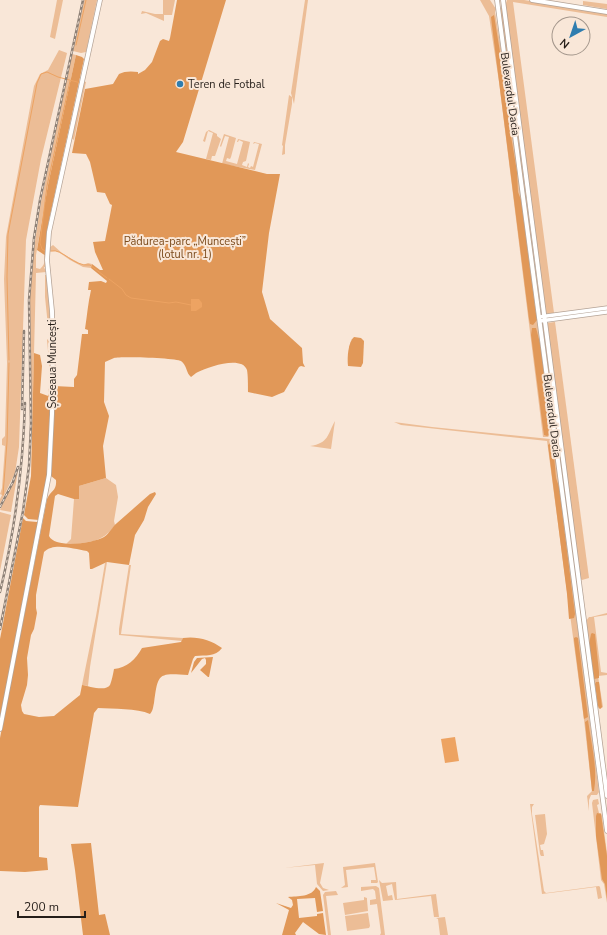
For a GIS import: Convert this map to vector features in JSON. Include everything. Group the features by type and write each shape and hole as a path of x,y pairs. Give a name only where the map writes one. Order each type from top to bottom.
{"main road":[{"name":"Șoseaua Muncești","path":"0,729 49,475 53,347 47,245 50,222 100,0"},
{"name":"Bulevardul Dacia","path":"497,0 558,439 605,796 607,831"},
{"name":"Bulevardul Dacia","path":"503,0 542,319"},
{"path":"532,0 607,12"}],"street":[{"path":"542,319 598,311 607,308"},
{"path":"598,311 607,312"}],"shaded area":[{"path":"57,0 63,0 55,39 50,37"},
{"path":"84,0 97,0 86,52 81,53 73,51"},
{"path":"163,0 175,0 172,15 164,15 164,21 146,13 141,14 142,11 163,14"},
{"path":"305,0 308,0 294,104 291,93"},
{"path":"480,0 490,0 496,9 495,12 508,92 552,432 548,437 543,437 499,82 489,16"},
{"path":"507,0 524,0 607,14 607,17 513,2 554,313 545,314 506,12"},
{"path":"583,1 607,4 607,9 583,5"},
{"path":"500,8 502,8 539,297 538,294"},
{"path":"59,50 67,53 41,159 26,240 19,447 15,473 0,504 2,495 0,494 2,488 5,446 2,445 2,439 5,436 7,363 4,279 6,237 34,86 40,74 48,70"},
{"path":"72,54 76,55 48,185 36,255 36,268 40,269 44,263 44,255 46,256 44,267 46,272 36,273 32,435 30,296 34,248 41,202"},
{"path":"83,81 86,82 74,140 71,138"},
{"path":"289,95 292,97 292,104 285,145 285,154 282,155 282,145"},
{"path":"209,130 217,134 217,136 221,139 215,156 212,156 211,160 206,159 213,133 208,131 205,142 203,141 206,132"},
{"path":"224,134 236,138 231,157 230,159 227,158 226,161 237,164 243,142 239,140 237,142 238,139 250,142 246,161 243,162 242,165 247,167 248,163 248,167 250,168 251,166 253,167 259,144 253,144 254,142 262,144 255,170 222,164 229,137 225,136 221,147"},
{"path":"53,245 63,254 83,265 88,263 92,264 91,268 83,267 57,251 51,251 48,254 49,248"},
{"path":"45,275 47,275 51,329 51,397 48,396 50,373 47,340 49,338 50,328 48,326 45,297"},
{"path":"191,299 199,299 202,303 202,307 196,311 191,311"},
{"path":"555,322 589,578 582,580 580,578 547,323"},
{"path":"543,323 557,436 556,435"},
{"path":"335,421 331,449 310,446 321,443 327,438"},
{"path":"394,422 550,439 554,443 599,792 597,795 591,795 589,800 589,811 587,796 592,791 584,720 547,441 401,425"},
{"path":"559,442 587,659 557,443"},
{"path":"18,471 11,512 0,510"},
{"path":"106,478 116,485 118,497 114,521 115,525 105,535 94,541 66,544 71,539 74,499 76,499 79,486"},
{"path":"0,512 11,515 0,571"},
{"path":"107,562 88,686 82,685 105,563"},
{"path":"129,565 131,565 121,634 183,638 182,641 119,635"},
{"path":"607,613 607,615 594,617 601,672 607,673 607,675 598,676 603,707 600,709 597,707 586,621 589,617"},
{"path":"455,737 459,761 445,763 441,739"},
{"path":"598,799 599,804 597,805 599,813 601,813 602,816 607,853 607,903 604,884 601,880 592,803 593,800"},
{"path":"530,804 534,804 532,807 532,814 544,891 546,893 599,886 602,898 598,899 596,887 542,894"},
{"path":"545,814 547,834 544,844 540,845 544,856 541,856 535,815"},
{"path":"324,863 320,883 323,888 329,890 323,891 317,884 315,865 284,868"},
{"path":"375,863 377,883 371,883 371,880 376,880 374,867 346,870 348,887 341,888 345,885 343,867"},
{"path":"379,880 382,883 396,882 397,899 436,894 439,917 434,917 431,896 395,900 392,884 386,886 388,896 392,895 393,900 383,901"},
{"path":"376,886 379,888 385,935 380,935 377,904 370,905 370,900 376,899 375,891 373,889 361,891 361,887"},
{"path":"336,891 338,895 326,896 331,935 328,935 323,895 325,892"},
{"path":"364,897 367,898 368,911 345,915 343,903 364,900"},
{"path":"368,913 369,928 347,931 345,916"},
{"path":"445,917 448,935 440,935 438,919 436,918"}],"green space":[{"name":"Pădurea-parc „Muncești” (lotul nr. 1)","path":"177,0 226,0 183,142 176,152 267,174 280,174 269,233 262,292 270,319 302,348 303,363 305,367 299,367 284,392 272,397 248,392 247,370 239,363 209,367 197,372 191,377 183,363 177,360 118,357 105,362 104,402 109,416 103,446 106,478 79,486 79,499 58,494 55,496 49,536 53,540 66,544 84,543 99,539 104,537 115,525 150,494 155,492 156,494 135,535 129,565 107,562 90,569 89,553 87,551 53,547 44,552 36,595 37,613 27,658 28,675 27,685 21,705 22,711 24,714 39,717 54,716 80,695 82,685 101,688 108,687 111,683 114,669 123,667 131,662 142,648 181,642 183,638 193,638 204,639 222,648 213,654 195,656 188,675 171,674 161,677 157,686 153,709 150,714 132,710 98,708 94,713 78,807 40,805 39,807 39,857 47,858 48,870 25,872 0,871 0,738 47,499 55,488 56,484 56,480 51,476 54,386 74,387 82,334 88,334 88,330 85,329 91,290 88,290 89,282 101,281 106,283 107,281 91,268 92,264 100,270 103,270 95,252 93,242 105,241 112,205 110,204 105,193 97,192 90,162 86,154 72,153 85,89 113,84 119,74 123,72 138,72 138,74 145,70 152,62 160,41 163,39 169,41"},
{"path":"494,15 512,126 510,130 537,320 533,325 530,324 529,319 492,26 491,17"},
{"path":"76,55 84,59 48,225 46,256 37,250 48,185"},
{"path":"532,328 536,328 540,343 551,426 549,430 550,434 547,436 544,435 542,421 531,335"},
{"path":"354,337 361,338 364,341 363,363 361,367 348,366 349,346"},
{"path":"34,353 40,355 42,366 40,393 51,397 47,476 39,520 28,519 24,515 31,476"},
{"path":"551,442 553,444 556,478 559,487 575,614 574,618 569,619 548,445"},
{"path":"23,518 26,521 38,523 0,718 0,639"},
{"path":"592,633 595,634 599,672 599,678 594,679 589,644"},
{"path":"576,637 578,638 588,717 584,719 574,640"},
{"path":"213,657 209,677 200,670 206,664 205,658 202,659 191,673 194,662 197,658"},
{"path":"596,682 599,682 602,707 600,709 598,706"},
{"path":"588,720 595,764 594,791 592,791 585,722"},
{"path":"597,813 601,814 607,856 607,899 605,884 602,879 596,836"},
{"path":"91,843 99,915 105,914 110,935 83,935 71,844"},
{"path":"316,887 320,891 323,911 317,912 315,898 297,899 299,918 317,916 317,914 323,913 326,935 319,934 303,922 295,933 296,935 282,935 289,910 276,903 291,908 293,905 292,900 288,897 311,893"}],"waterway":[{"path":"76,45 86,0"},
{"path":"9,360 7,277 8,234 37,83 41,74 47,72 58,77 81,83"},
{"path":"45,251 42,249 40,243 47,186 70,81"},
{"path":"51,251 60,252 78,263 90,265 107,278"},
{"path":"109,279 131,298 169,303 176,302 191,305"},
{"path":"3,495 7,442 9,363"}],"railway":[{"path":"0,629 23,511 29,466 31,424 29,300 34,238 40,200 83,0"},
{"path":"22,409 24,331"},
{"path":"0,592 14,522 20,475 25,403"},
{"path":"0,507 13,482 18,467"}],"place":[{"name":"Teren de Fotbal","path":"180,84"}]}
